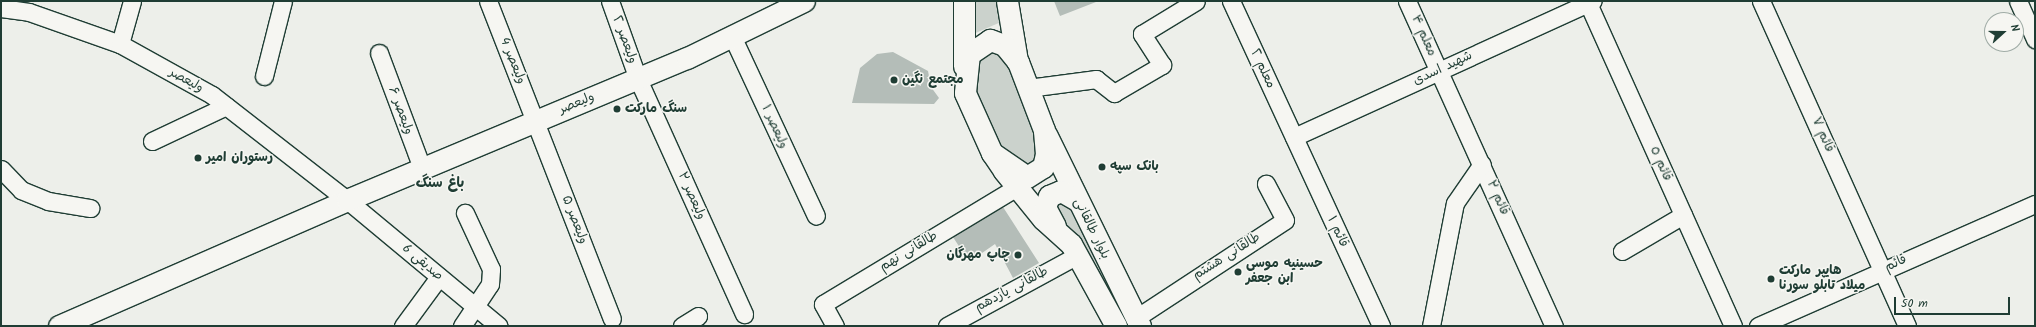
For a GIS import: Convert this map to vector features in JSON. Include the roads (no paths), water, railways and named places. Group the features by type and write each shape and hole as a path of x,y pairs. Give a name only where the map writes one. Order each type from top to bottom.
{"main road":[{"name":"ولیعصر","path":"59,326 347,200 733,38 804,1"},
{"path":"964,1 964,74"},
{"path":"992,153 1027,177 1036,174 1043,167 1046,154 1044,130 1018,62 1007,1"},
{"path":"964,74 968,54 990,40 1004,45 1018,62"},
{"name":"بلوار طالقانی","path":"964,74 965,93 992,153 1017,187 1078,255 1116,326"},
{"name":"بلوار طالقانی","path":"1044,130 1138,322"},
{"path":"1057,232 1045,207 1049,196 1061,191 1078,201"}],"street":[{"path":"120,44 132,1"},
{"path":"264,76 282,1"},
{"name":"ولیعصر 4","path":"488,1 536,121"},
{"name":"ولیعصر ٢","path":"610,1 638,79"},
{"path":"1028,88 1096,79 1114,93 1162,65 1142,34 1196,1"},
{"name":"معلم ٢","path":"1231,1 1294,137"},
{"name":"معلم ۴","path":"1407,1 1438,71"},
{"name":"قائم ٧","path":"1761,1 1907,326"},
{"path":"2018,1 2035,39"},
{"name":"شهید اسدی","path":"1294,137 1589,2"},
{"name":"قائم ٥","path":"1589,2 1733,326"},
{"name":"ولیعصر","path":"1,8 31,6 120,44 226,106 347,200"},
{"name":"ولیعصر ١","path":"733,38 816,216"},
{"name":"ولیعصر ۶","path":"379,53 422,168"},
{"name":"قائم ٣","path":"1438,71 1482,164 1554,326"},
{"name":"ولیعصر ٣","path":"638,79 744,314"},
{"path":"152,141 226,106"},
{"name":"ولیعصر ۵","path":"536,121 612,318"},
{"name":"قائم ١","path":"1294,137 1381,326"},
{"path":"1431,326 1456,203 1482,164"},
{"path":"1,169 21,190 48,201 90,208"},
{"name":"طالقانی هشتم","path":"1138,322 1285,220 1266,184"},
{"name":"طالقانی نهم","path":"835,326 823,304 1017,187"},
{"name":"صدیقی 6","path":"347,200 499,326"},
{"name":"قائم","path":"1758,326 2035,204"},
{"path":"462,326 490,284 491,269 465,213"},
{"path":"1622,251 1683,215"},
{"name":"طالقانی یازدهم","path":"947,326 1078,255"},
{"path":"403,326 439,277"},
{"path":"682,326 698,316"}],"place":[{"name":"مجتمع نگین","path":"894,80"},
{"name":"سنگ مارکت","path":"617,109"},
{"name":"رستوران امیر","path":"198,158"},
{"name":"بانک سپه","path":"1102,167"},
{"name":"چاپ مهرگان","path":"1018,255"},
{"name":"حسینیه موسی ابن جعفر","path":"1238,272"},
{"name":"هایپر مارکت میلاد تابلو سورنا","path":"1771,279"}],"district":[{"name":"باغ سنگ","path":"440,183"}]}
